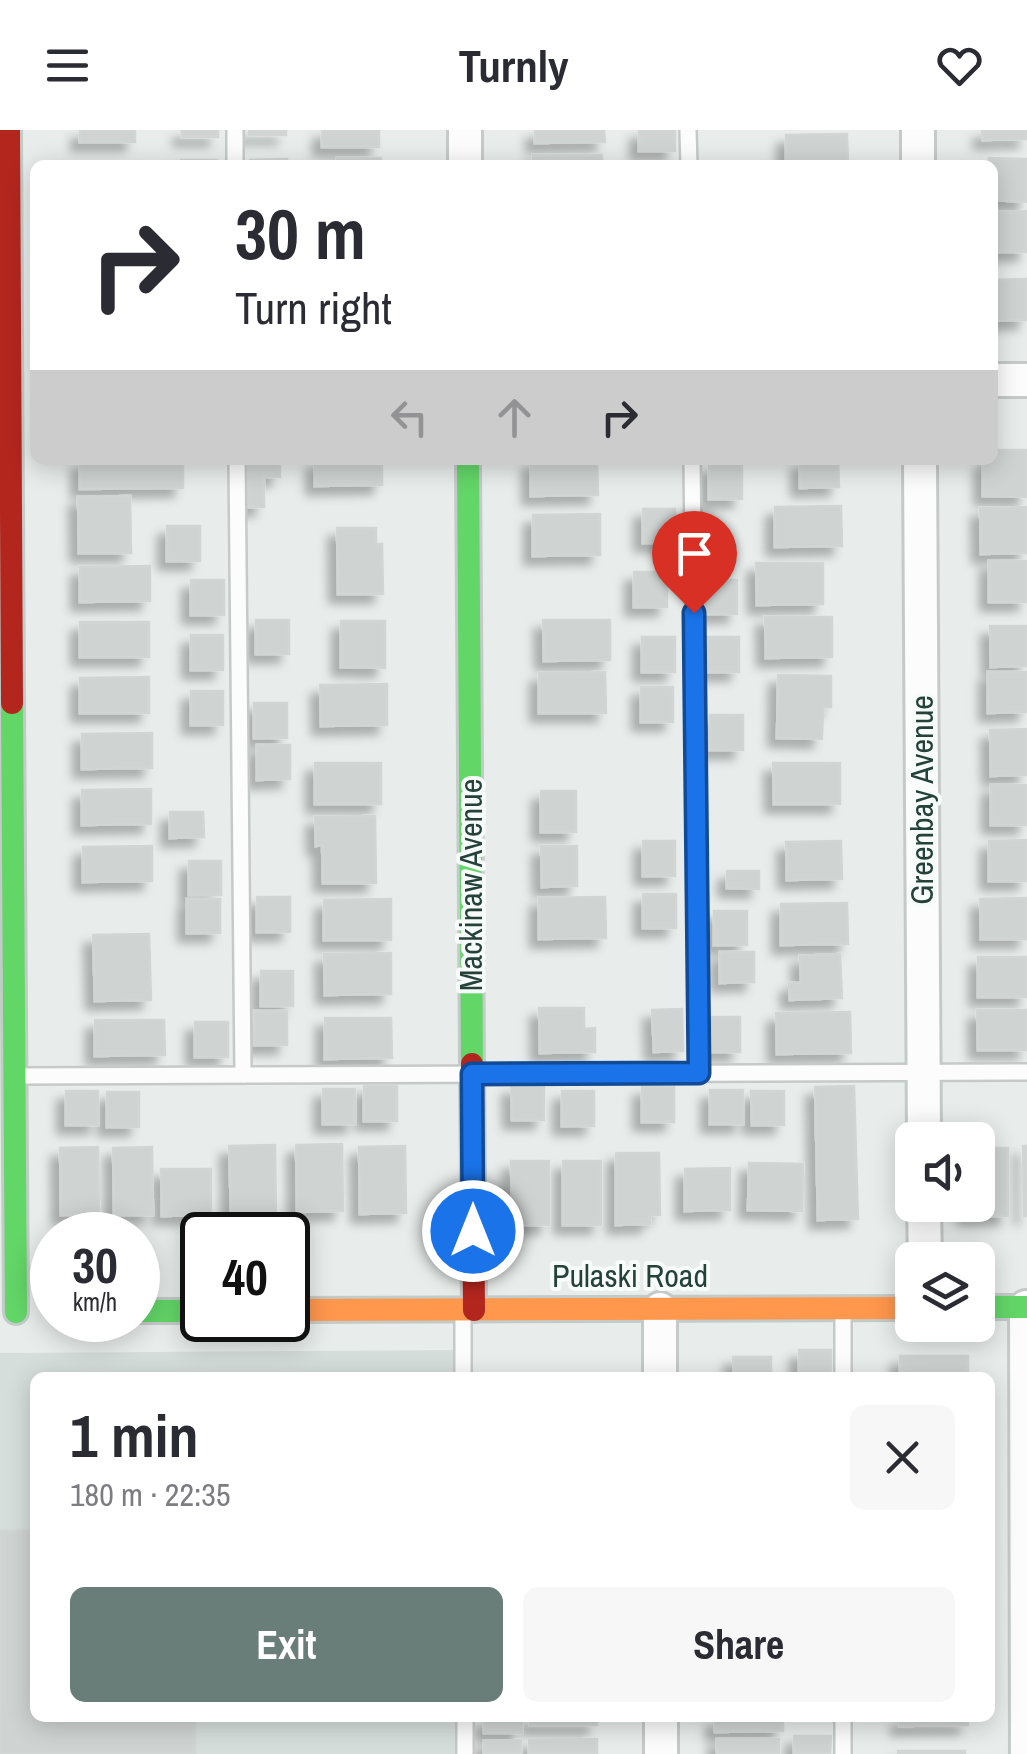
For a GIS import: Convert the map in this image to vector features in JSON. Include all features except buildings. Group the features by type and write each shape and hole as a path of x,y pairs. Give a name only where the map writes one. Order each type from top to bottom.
{"street":[{"path":"9,130 15,384 8,1076 17,1312"},
{"path":"465,130 466,160"},
{"path":"918,130 918,160"},
{"path":"998,380 1027,380"},
{"name":"Mackinaw Avenue","path":"468,465 472,1074 468,1310"},
{"name":"Greenbay Avenue","path":"920,465 924,1122"},
{"path":"995,1308 1026,1307 1027,1754"},
{"name":"Pulaski Road","path":"310,1310 895,1308"},
{"path":"660,1309 660,1372"},
{"path":"661,1722 661,1754"}],"lane":[{"path":"235,130 235,160"},
{"path":"688,130 689,160"},
{"path":"237,465 244,1075"},
{"path":"692,465 699,1073"},
{"path":"8,1076 1027,1072"},
{"path":"844,1308 844,1372"},
{"path":"463,1372 468,1310"},
{"path":"464,1722 465,1754"},
{"path":"844,1722 844,1754"}],"shaded area":[{"path":"455,1350 455,1372 30,1372 30,1722 458,1722 458,1754 0,1754 0,1353"}],"traffic: fast":[{"path":"468,465 472,1064"},
{"path":"12,703 16,1312"},
{"path":"995,1307 1027,1307"},
{"path":"160,1311 180,1311"}],"traffic: slow":[{"path":"310,1310 895,1308"}],"traffic: jam":[{"path":"9,130 12,703"},
{"path":"472,1064 474,1310"}],"route":[{"path":"473,1231 472,1074 699,1073 694,613"}]}
